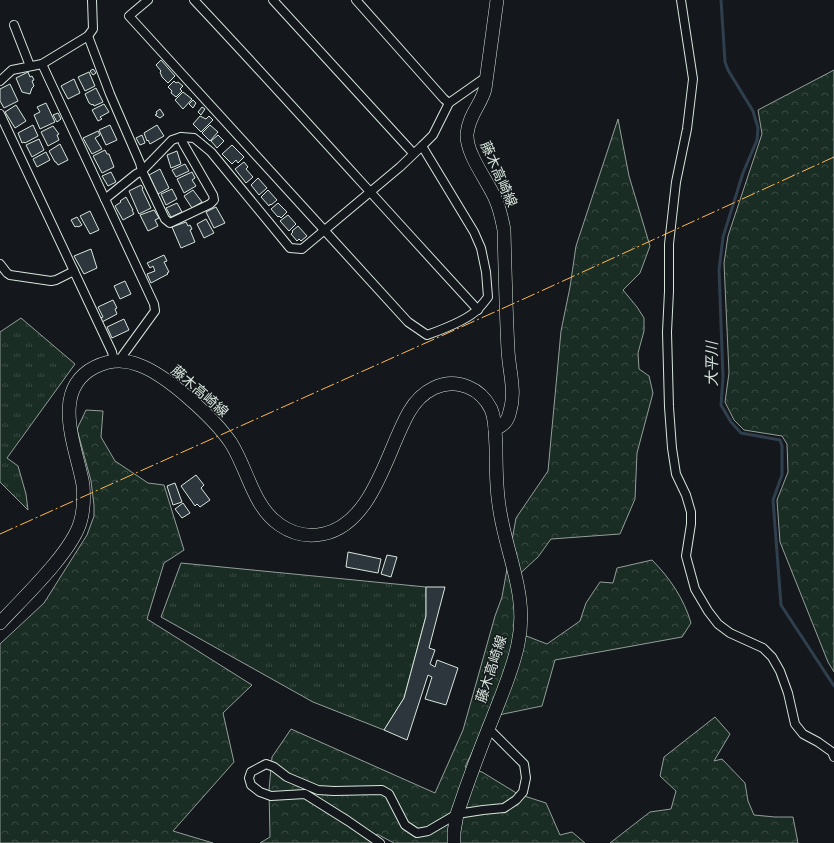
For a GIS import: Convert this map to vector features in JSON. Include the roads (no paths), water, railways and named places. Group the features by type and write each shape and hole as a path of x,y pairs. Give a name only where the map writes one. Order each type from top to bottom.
{"main road":[{"name":"藤木高崎線","path":"495,429 503,425 510,413 513,396 508,350 504,230 501,213 472,154 468,144 467,135 473,112 483,96 497,0"},
{"name":"藤木高崎線","path":"118,361 138,364 159,376 185,395 215,423 236,451 263,508 273,520 289,531 306,535 327,534 349,521 357,513 371,492 410,409 428,390 439,385 457,384 467,387 484,398 492,410 495,429 499,508 520,596 521,612 518,644 457,814 454,843"},
{"path":"0,623 52,566 77,532 82,514 84,497 69,422 69,408 72,395 80,379 87,372 99,365 118,361"}],"street":[{"path":"0,81 12,70 42,64 88,36 93,29 92,0"},
{"path":"148,0 130,16 408,322 427,335 470,316 478,310 488,297 486,272 481,248 474,232 422,146"},
{"path":"194,0 264,74 369,192 478,310"},
{"path":"273,0 413,154"},
{"path":"356,0 444,100 449,103"},
{"path":"682,0 694,79 687,129 676,182 670,236 667,332 669,407 672,448 676,474 686,495 691,512 691,524 686,556 695,589 708,611 718,624 730,633 763,648 772,657 780,671 788,693 795,724 802,734 818,742 832,752 834,757"},
{"path":"14,25 30,66"},
{"path":"88,36 142,171 165,219 168,222 172,222 213,202 214,200 213,195 183,144 181,137"},
{"path":"0,114 112,352 118,361 124,355 155,311 154,304 42,64"},
{"path":"105,199 136,174 142,171 172,140 181,137 194,138 211,152 290,248 302,249 324,229 400,167 433,135 449,103 486,77"},
{"path":"0,264 10,275 51,281 74,272"},
{"path":"380,843 306,794 271,796 260,792 251,785 249,778 250,772 266,764 274,767 287,776 318,790 382,790 389,794 405,825 417,833 428,831 457,814 504,808 516,800 523,792 526,778 524,764 488,728"}],"waterway":[{"name":"大平川","path":"721,0 725,62 728,70 753,111 758,128 757,140 743,173 723,237 719,270 723,377 721,405 731,422 741,433 780,440 782,446 782,475 773,500 781,605 834,686"}]}
